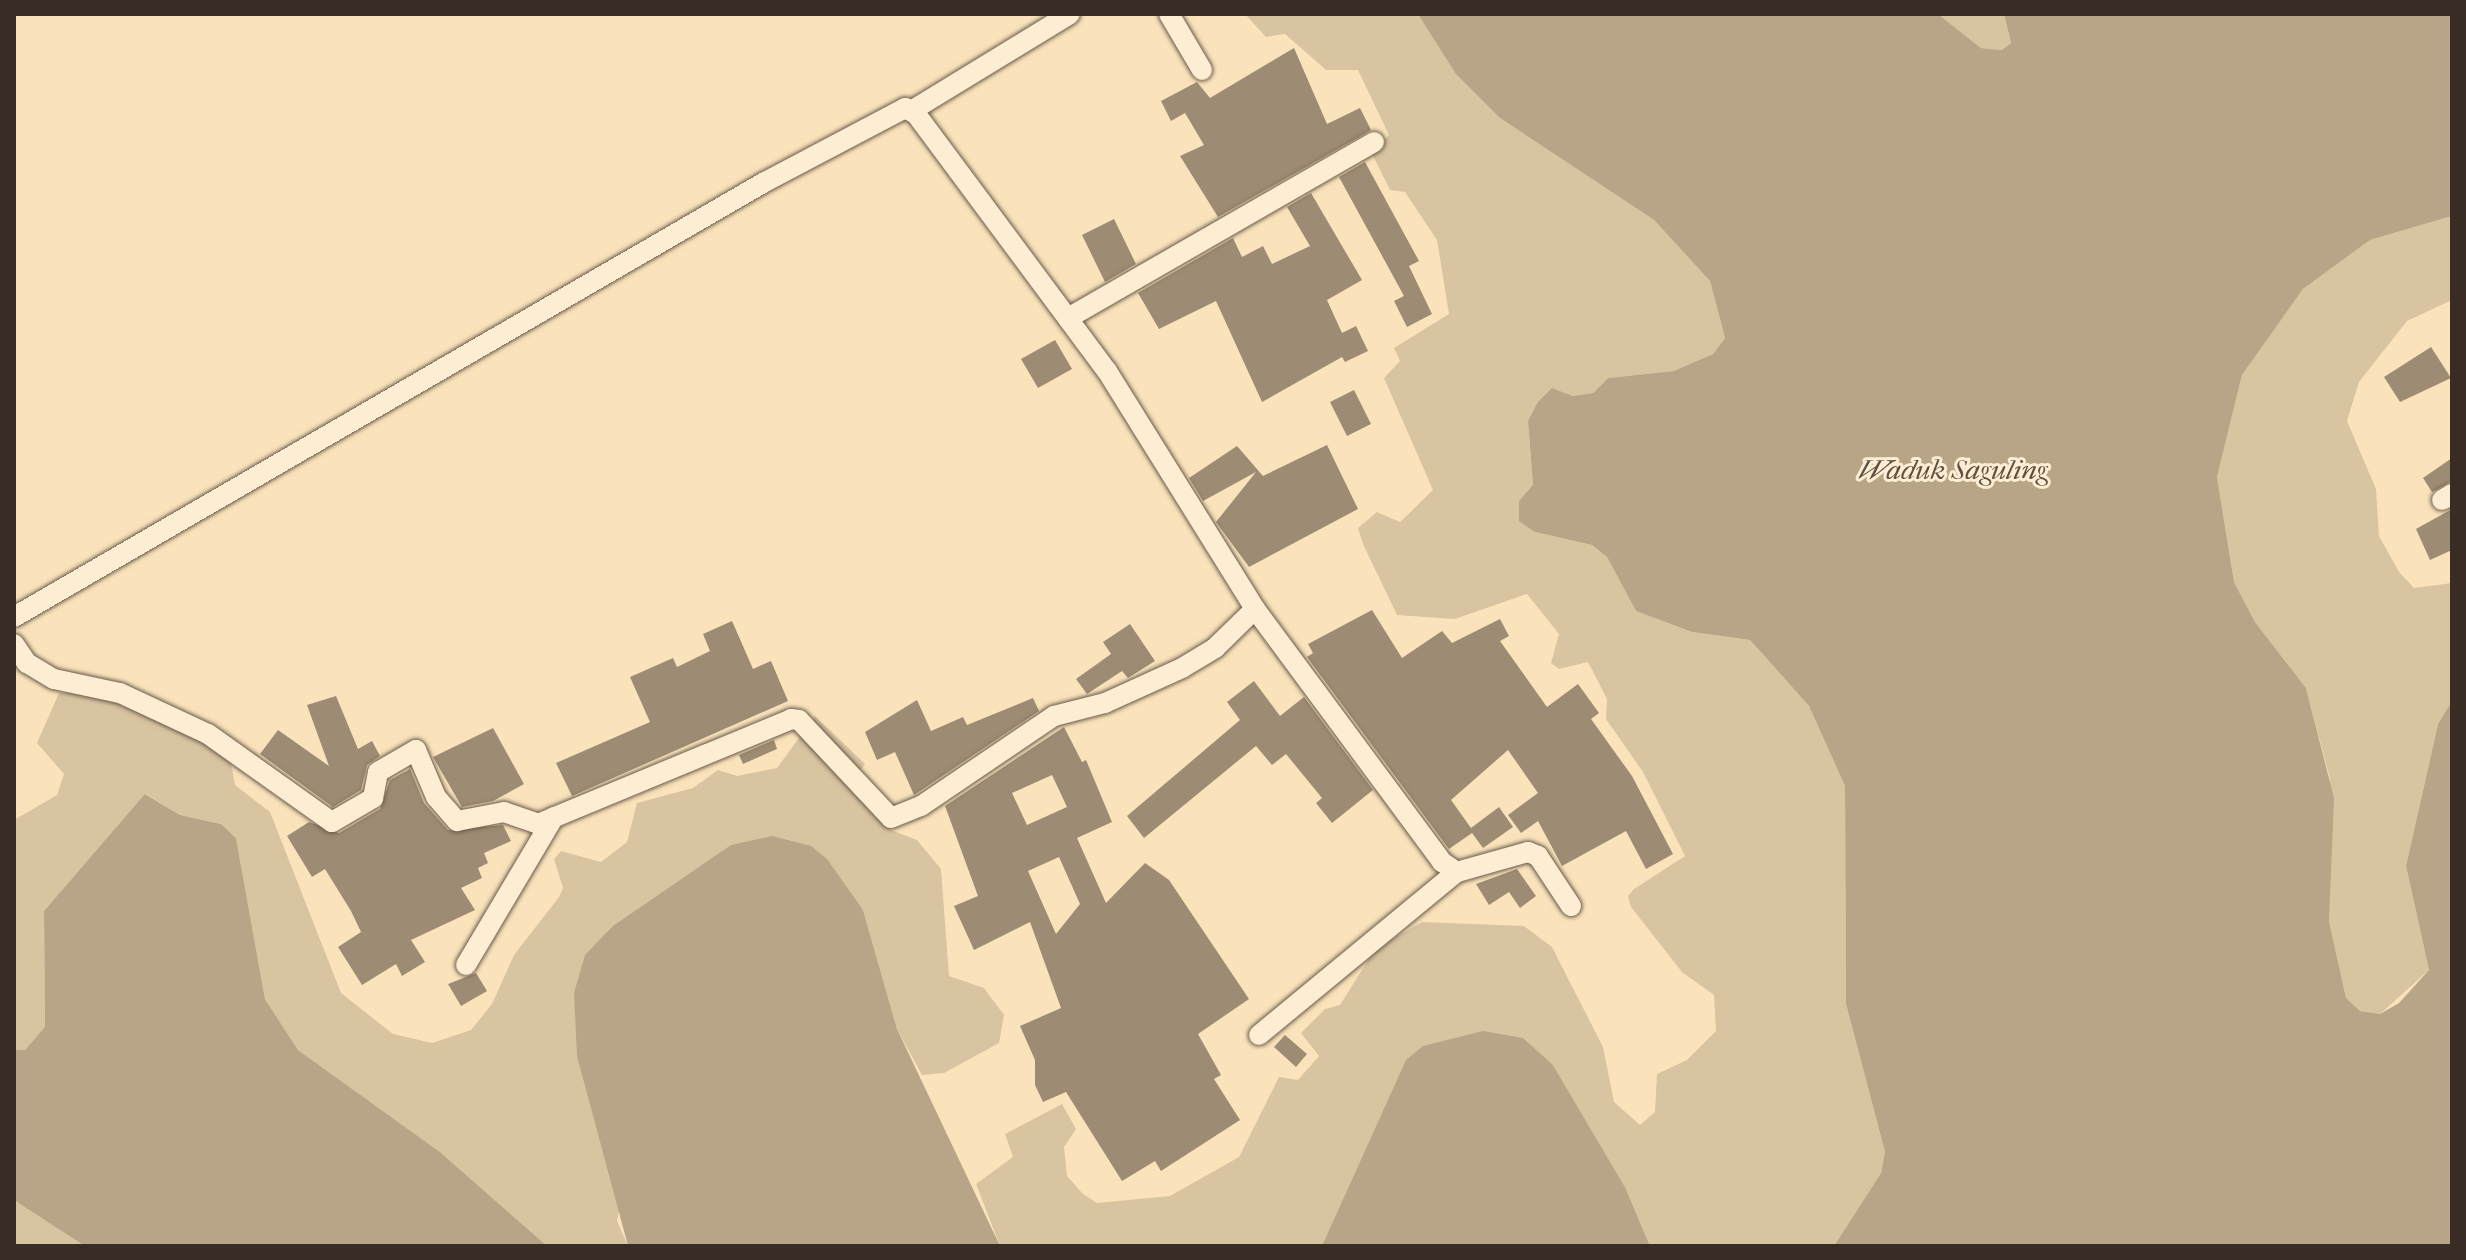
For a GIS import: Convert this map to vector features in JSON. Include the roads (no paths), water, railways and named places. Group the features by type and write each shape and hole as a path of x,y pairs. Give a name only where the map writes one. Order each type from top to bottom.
{"street":[{"path":"14,617 763,183 894,113 911,111 1070,14"},
{"path":"1169,14 1202,70"},
{"path":"911,111 1068,318 1255,609 1362,760 1457,872"},
{"path":"1068,318 1374,142"},
{"path":"14,644 27,663 54,679 120,693 208,734 332,822 373,798 378,772 416,750 423,753 436,797 457,821 504,812 530,824 554,817 791,719 799,720 884,815 895,817 1054,716 1105,703 1182,668 1215,648 1255,609"},
{"path":"466,965 554,817"},
{"path":"1259,1035 1457,872 1528,852 1538,856 1571,906"}],"water":[{"name":"Waduk Saguling","path":"1418,14 1938,14 1981,48 2002,50 2011,43 2004,14 2452,14 2452,216 2370,240 2303,289 2242,375 2217,477 2234,582 2255,622 2306,688 2334,798 2329,921 2346,998 2360,1011 2380,1014 2399,1003 2429,970 2406,866 2438,724 2452,701 2452,1246 1834,1246 1881,1173 1885,1152 1846,1004 1845,786 1809,706 1750,640 1692,632 1636,611 1607,557 1592,545 1535,532 1519,521 1519,501 1533,485 1528,421 1538,402 1552,388 1572,396 1593,393 1608,378 1674,371 1713,354 1725,338 1710,281 1654,220 1500,118 1456,74"},
{"path":"145,794 180,815 221,824 236,838 265,999 298,1050 440,1152 547,1246 85,1246 14,1200 14,1050 25,1050 45,1027 44,911"},
{"path":"772,836 811,846 827,859 863,910 897,1029 1000,1246 628,1246 577,1056 574,993 585,955 613,926 731,845"},
{"path":"1483,1031 1523,1038 1553,1065 1625,1187 1650,1246 1322,1246 1406,1060 1423,1046"}]}
